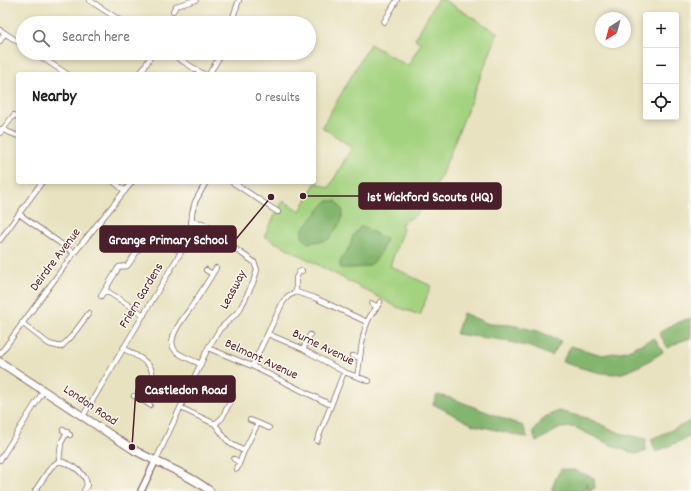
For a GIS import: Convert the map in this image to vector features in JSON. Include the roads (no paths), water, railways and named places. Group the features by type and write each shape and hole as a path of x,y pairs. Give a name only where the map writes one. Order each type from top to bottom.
{"main road":[{"name":"London Road","path":"0,362 134,450 155,462 192,479 210,491"}],"street":[{"path":"89,0 113,16"},
{"path":"173,11 176,6 196,0"},
{"path":"234,16 239,0"},
{"path":"384,22 397,0"},
{"path":"0,30 16,40"},
{"path":"0,41 5,33"},
{"path":"46,60 64,72"},
{"path":"141,72 149,60"},
{"path":"181,60 200,72"},
{"path":"210,72 218,60"},
{"path":"16,116 14,115 1,131 16,135"},
{"path":"0,240 41,184"},
{"path":"116,184 125,191"},
{"name":"Deirdre Avenue","path":"0,354 74,253 130,184"},
{"name":"Friern Gardens","path":"83,416 182,252 191,234 191,222 195,202 205,184"},
{"path":"235,184 278,212"},
{"path":"19,214 74,253"},
{"name":"Leasway","path":"191,222 202,223 218,232 231,246 254,262 257,270 253,284 239,311 220,329 208,348"},
{"path":"101,296 117,270 120,267 127,266 147,238 152,235 156,234 182,252"},
{"path":"201,364 177,353 172,344 173,337 182,318 193,305 216,268"},
{"path":"206,270 212,274"},
{"path":"296,292 296,278 302,271"},
{"path":"105,290 144,315"},
{"path":"252,366 281,305 288,296 296,292 315,298 367,322"},
{"path":"357,376 359,357 367,322 380,302"},
{"path":"372,304 377,307"},
{"path":"22,323 49,344 61,347 71,337 89,313"},
{"name":"Burne Avenue","path":"268,334 303,349 344,372 369,381"},
{"path":"303,349 310,335"},
{"path":"123,348 146,362 151,368 153,374 141,399"},
{"name":"Belmont Avenue","path":"155,462 208,348 252,366 331,405"},
{"path":"352,356 359,357"},
{"path":"317,441 344,372"},
{"path":"0,460 44,390"},
{"path":"134,396 150,404"},
{"path":"215,424 222,418 233,396"},
{"path":"230,402 236,405"},
{"path":"181,408 215,424 231,444 244,451"},
{"path":"250,420 269,428"},
{"path":"237,469 258,423"},
{"path":"35,491 51,467 59,461 61,443 67,432"},
{"path":"234,460 240,462"},
{"path":"59,461 70,465 84,476 87,485 84,491"},
{"path":"141,491 155,462"}],"place":[{"name":"1st Wickford Scouts (HQ)","path":"303,196"},
{"name":"Grange Primary School","path":"271,197"},
{"name":"Castledon Road","path":"132,447"}]}
